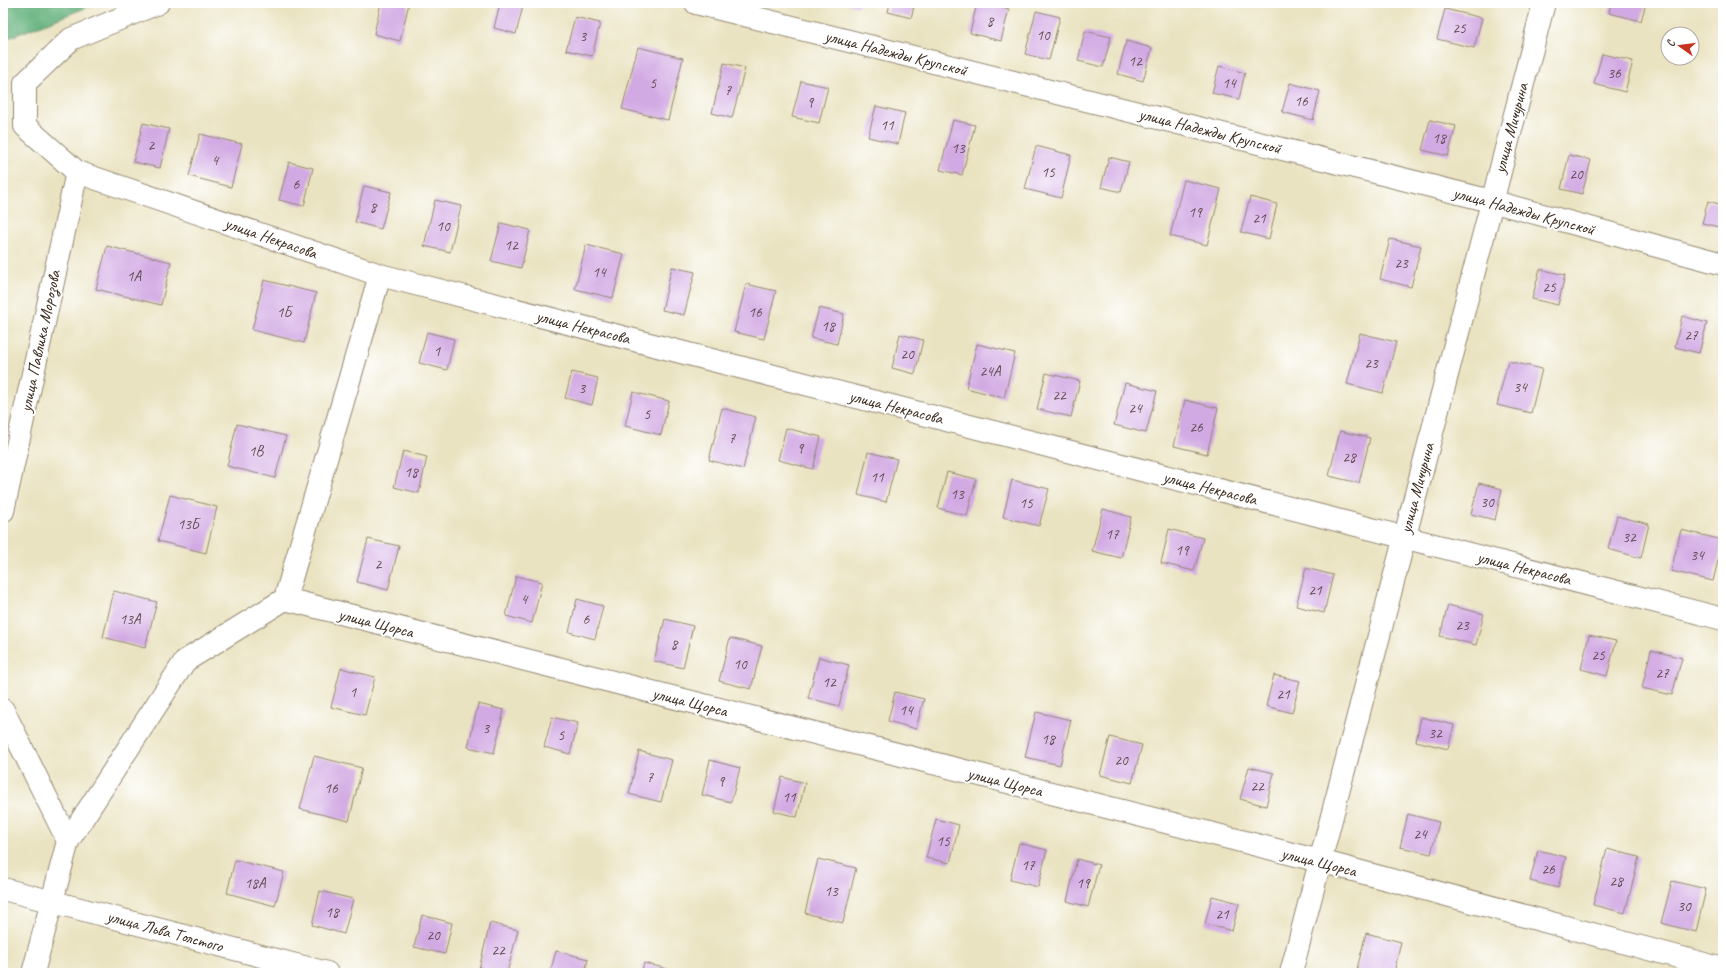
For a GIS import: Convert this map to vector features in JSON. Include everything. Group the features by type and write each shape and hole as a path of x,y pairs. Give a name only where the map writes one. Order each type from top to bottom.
{"street":[{"path":"77,172 25,126 25,83 71,39 158,3"},
{"name":"улица Надежды Крупской","path":"696,3 1491,201 1723,264"},
{"name":"улица Мичурина","path":"1291,973 1491,201 1544,3"},
{"name":"улица Некрасова","path":"77,172 380,275 1723,619"},
{"name":"улица Павлика Морозова","path":"3,511 77,172"},
{"path":"33,973 68,841 185,661 285,599 380,275"},
{"name":"улица Щорса","path":"285,599 1320,862 1723,969"},
{"path":"3,710 68,841"},
{"name":"улица Льва Толстого","path":"3,889 327,973"}],"green space":[{"path":"3,3 98,3 3,40"}],"building":[{"path":"381,3 409,3 400,41 374,34"},
{"path":"500,3 511,3 523,6 516,34 494,28"},
{"path":"844,3 859,3 858,7"},
{"path":"890,3 915,3 911,18 888,12"},
{"path":"977,3 986,3 1009,9 1001,41 970,33"},
{"path":"1611,3 1646,3 1641,21 1609,13"},
{"path":"1445,9 1482,18 1474,48 1437,39"},
{"path":"1036,11 1060,17 1049,60 1025,54"},
{"path":"575,17 600,23 592,56 566,50"},
{"path":"1085,31 1111,37 1103,67 1078,61"},
{"path":"1126,41 1152,48 1143,81 1118,74"},
{"path":"638,47 683,58 668,120 622,109"},
{"path":"1602,54 1633,61 1625,92 1594,84"},
{"path":"724,63 745,68 732,118 712,113"},
{"path":"1219,66 1245,73 1239,99 1212,93"},
{"path":"801,81 828,87 819,123 792,117"},
{"path":"1290,83 1320,91 1313,120 1282,112"},
{"path":"876,106 905,113 898,144 868,137"},
{"path":"953,120 975,125 962,175 940,170"},
{"path":"1430,120 1456,126 1448,156 1422,150"},
{"path":"143,123 169,129 160,168 133,162"},
{"path":"200,134 242,144 231,187 189,176"},
{"path":"1036,146 1071,155 1061,198 1025,189"},
{"path":"1569,155 1591,160 1582,194 1561,189"},
{"path":"1109,157 1129,162 1121,192 1101,187"},
{"path":"289,162 313,168 304,206 279,200"},
{"path":"1184,180 1221,189 1207,245 1170,236"},
{"path":"364,186 391,192 381,229 355,222"},
{"path":"1250,197 1277,204 1269,239 1241,232"},
{"path":"435,200 461,206 450,252 424,246"},
{"path":"1708,201 1723,205 1723,228 1702,223"},
{"path":"501,223 530,230 521,268 491,261"},
{"path":"1390,239 1421,246 1411,287 1380,279"},
{"path":"586,245 624,254 613,298 575,289"},
{"path":"107,246 171,262 161,305 96,289"},
{"path":"672,267 695,272 684,315 662,310"},
{"path":"1540,269 1565,275 1558,305 1532,299"},
{"path":"264,280 316,293 304,343 252,330"},
{"path":"746,284 776,291 764,339 734,332"},
{"path":"819,308 844,314 837,344 811,338"},
{"path":"1682,316 1707,323 1699,353 1675,347"},
{"path":"427,332 454,339 447,370 419,363"},
{"path":"1360,333 1396,342 1383,393 1347,384"},
{"path":"900,334 923,340 915,374 892,368"},
{"path":"977,344 1015,353 1004,398 966,388"},
{"path":"1508,361 1542,369 1531,413 1497,405"},
{"path":"572,372 598,378 592,405 565,398"},
{"path":"1046,373 1080,381 1071,417 1037,409"},
{"path":"1125,383 1157,391 1146,433 1114,425"},
{"path":"633,392 669,401 661,435 625,426"},
{"path":"1185,400 1218,408 1207,454 1174,446"},
{"path":"722,408 756,417 743,469 709,460"},
{"path":"237,424 286,436 275,478 227,466"},
{"path":"786,428 821,437 813,469 778,460"},
{"path":"1340,431 1370,438 1359,483 1329,476"},
{"path":"403,451 427,457 419,493 394,487"},
{"path":"868,452 897,459 886,502 858,495"},
{"path":"947,472 976,479 967,516 938,508"},
{"path":"1012,480 1049,489 1039,526 1003,517"},
{"path":"1479,483 1502,489 1495,520 1471,514"},
{"path":"170,495 217,507 206,553 158,541"},
{"path":"1103,509 1131,517 1121,558 1092,551"},
{"path":"1617,516 1649,524 1641,558 1608,549"},
{"path":"1169,529 1203,538 1194,571 1161,563"},
{"path":"1681,530 1723,540 1713,581 1671,571"},
{"path":"368,539 399,546 388,590 357,582"},
{"path":"1306,568 1333,575 1324,613 1296,606"},
{"path":"516,576 542,582 532,623 506,616"},
{"path":"114,591 157,602 145,648 103,637"},
{"path":"577,599 603,606 595,639 569,632"},
{"path":"1448,605 1484,614 1476,645 1440,636"},
{"path":"665,619 693,626 683,668 654,661"},
{"path":"1589,635 1616,641 1607,676 1581,669"},
{"path":"730,638 762,646 751,689 719,681"},
{"path":"1651,650 1682,658 1672,695 1642,688"},
{"path":"819,657 849,665 839,706 808,698"},
{"path":"341,668 375,677 365,715 331,707"},
{"path":"1274,675 1300,681 1292,713 1266,706"},
{"path":"895,692 924,699 916,729 888,721"},
{"path":"478,704 504,710 494,753 468,747"},
{"path":"1036,712 1071,720 1060,765 1025,757"},
{"path":"552,717 578,723 570,754 544,747"},
{"path":"1421,717 1454,725 1448,749 1416,741"},
{"path":"1110,737 1142,745 1132,783 1100,775"},
{"path":"639,751 672,760 661,802 629,794"},
{"path":"314,756 362,768 349,821 300,809"},
{"path":"710,760 740,768 731,802 702,795"},
{"path":"1249,767 1274,773 1266,806 1240,799"},
{"path":"782,777 805,783 797,817 774,811"},
{"path":"1408,814 1439,822 1431,854 1400,847"},
{"path":"936,819 959,825 950,863 926,858"},
{"path":"1019,843 1047,850 1038,887 1010,880"},
{"path":"1607,849 1639,857 1625,913 1593,905"},
{"path":"1538,850 1566,857 1558,888 1530,881"},
{"path":"818,859 856,868 843,923 805,913"},
{"path":"1077,859 1099,865 1088,907 1067,901"},
{"path":"235,860 284,872 275,906 227,893"},
{"path":"1672,881 1706,889 1696,932 1661,923"},
{"path":"320,891 353,899 344,934 312,925"},
{"path":"1212,896 1239,903 1232,931 1205,924"},
{"path":"422,915 452,923 445,954 414,947"},
{"path":"490,923 518,930 507,973 494,973 479,969"},
{"path":"1366,933 1401,942 1394,973 1356,973"},
{"path":"556,951 588,959 585,973 550,973"},
{"path":"644,963 668,969 667,973 641,973"}]}
